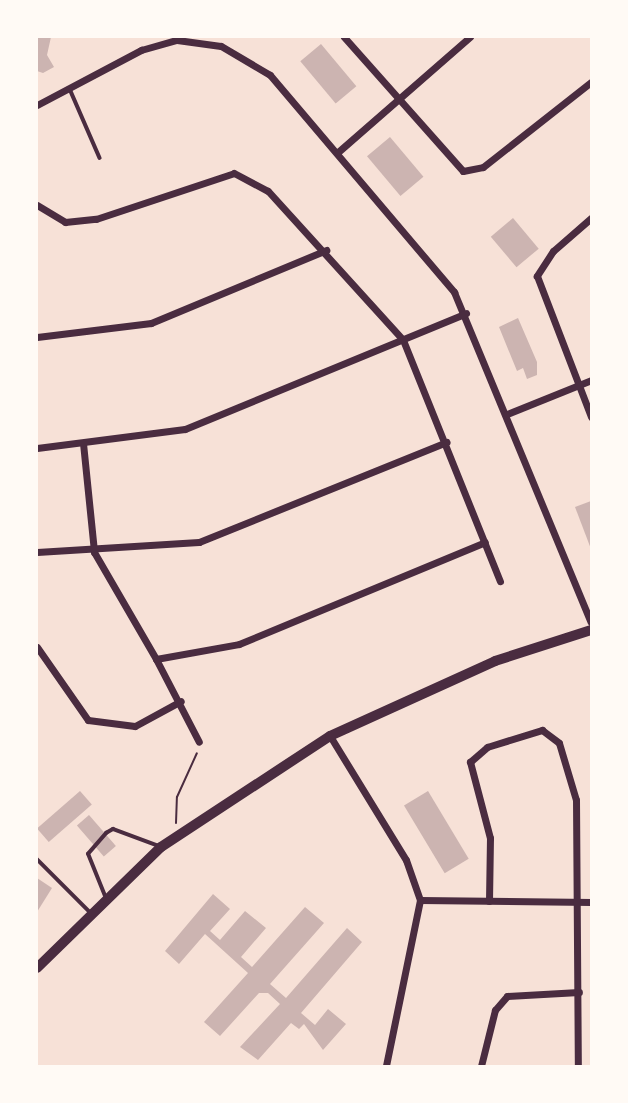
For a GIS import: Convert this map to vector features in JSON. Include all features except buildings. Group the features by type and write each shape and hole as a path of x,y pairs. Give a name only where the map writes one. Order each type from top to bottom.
{"street":[{"path":"344,37 450,163 470,172 591,82"},
{"path":"338,152 470,37"},
{"path":"37,105 141,50 199,41 255,64 338,152 444,278 466,313 591,622"},
{"path":"37,205 65,222 96,219 224,174 243,174 326,250 402,340 447,442 500,581"},
{"path":"591,218 553,251 537,276 591,417"},
{"path":"37,337 151,323 326,250"},
{"path":"37,448 185,429 466,313"},
{"path":"507,414 591,380"},
{"path":"37,552 93,552 199,542 447,442"},
{"path":"83,443 93,552 181,701 199,742"},
{"path":"156,659 239,644 485,542"},
{"path":"37,968 89,911 161,847 330,736 495,661 591,629"},
{"path":"37,647 88,720 135,726 181,701"},
{"path":"489,901 490,838 470,762 487,747 542,730 559,743 576,800 578,1066"},
{"path":"330,736 409,866 420,900 386,1066"},
{"path":"420,900 591,902"},
{"path":"481,1066 495,1010 507,996 579,992"}],"lane":[{"path":"70,87 100,158"},
{"path":"105,896 88,854 106,833 113,829 161,847"},
{"path":"37,859 89,911"}],"path":[{"path":"179,833 174,807 199,742"}]}
